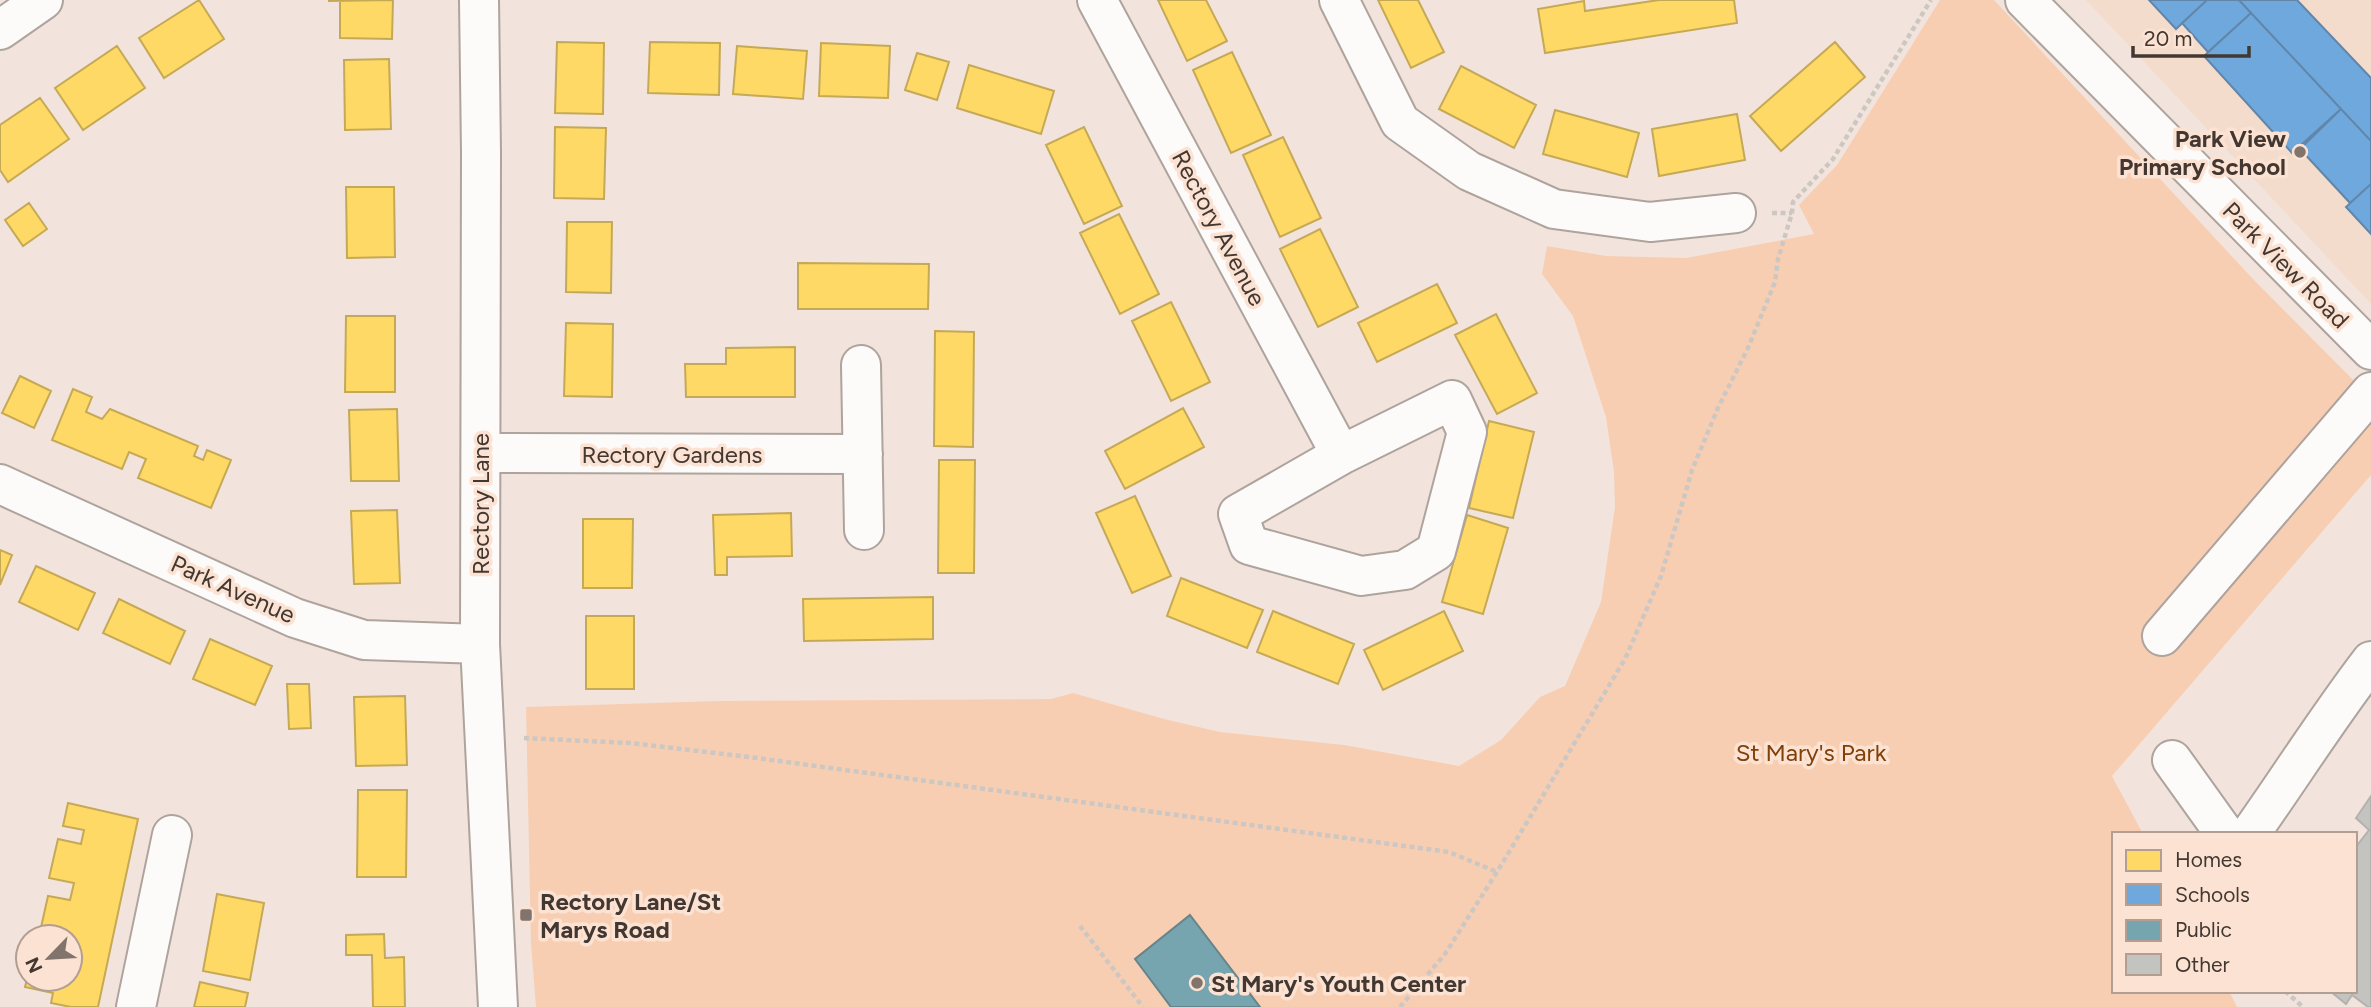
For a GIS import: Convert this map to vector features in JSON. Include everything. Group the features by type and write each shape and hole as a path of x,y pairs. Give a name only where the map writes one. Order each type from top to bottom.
{"street":[{"path":"0,30 43,0"},
{"name":"Rectory Lane","path":"479,0 480,644 498,1007"},
{"name":"Rectory Avenue","path":"1097,0 1340,456"},
{"path":"1339,0 1401,122 1469,171 1554,209 1650,222 1736,213"},
{"name":"Park View Road","path":"2025,0 2371,350"},
{"path":"861,365 864,530"},
{"path":"2162,636 2371,392"},
{"path":"1452,400 1467,432 1436,551 1405,570 1361,576 1249,545 1238,514 1340,456 1452,400"},
{"name":"Rectory Gardens","path":"481,453 863,454"},
{"name":"Park Avenue","path":"0,484 295,618 364,640 480,644"},
{"path":"2251,832 2301,762 2335,707 2371,661"},
{"path":"2172,760 2224,832"},
{"path":"136,1007 172,835"}],"path":[{"path":"1400,1007 1445,954 1497,873 1625,659 1661,576 1692,470 1775,282 1778,259 1793,202 1833,159 1930,0"},
{"path":"484,723 527,740 630,743 732,755 1449,852 1497,873"},
{"path":"1080,926 1143,1007"},
{"path":"2288,993 2303,1007"}],"shaded area":[{"name":"Park View Primary School","path":"2086,0 2371,0 2371,304"}],"green space":[{"name":"St Mary's Park","path":"1940,0 1994,0 2252,278 2371,398 2371,475 2112,776 2142,832 2112,832 2112,993 2230,993 2237,1007 536,1007 531,944 526,707 718,701 1051,699 1073,693 1220,732 1344,745 1459,766 1501,740 1540,697 1565,686 1601,602 1615,507 1614,472 1606,417 1573,316 1542,274 1547,246 1606,256 1686,258 1814,234 1799,205 1837,165"}],"building: Homes":[{"path":"199,0 224,39 164,78 139,38"},
{"path":"393,0 392,39 340,38 340,1 328,1"},
{"path":"1158,0 1206,0 1227,41 1187,61"},
{"path":"1378,0 1418,0 1444,52 1411,68"},
{"path":"1659,0 1734,0 1737,23 1545,53 1538,9 1584,1 1585,11"},
{"path":"557,42 604,43 603,114 555,113"},
{"path":"650,42 720,43 719,95 648,93"},
{"path":"1835,42 1865,77 1781,151 1750,116"},
{"path":"821,43 890,46 888,98 819,96"},
{"path":"117,46 145,88 83,130 55,88"},
{"path":"737,46 807,51 803,99 733,94"},
{"path":"1232,52 1271,135 1231,153 1193,70"},
{"path":"917,53 949,62 937,100 905,90"},
{"path":"389,59 391,129 345,130 344,60"},
{"path":"969,65 1054,91 1041,134 957,108"},
{"path":"1461,66 1536,105 1514,148 1439,109"},
{"path":"40,98 69,139 8,182 0,170 0,125"},
{"path":"1555,110 1639,133 1627,177 1543,154"},
{"path":"1737,114 1745,160 1659,176 1652,129"},
{"path":"555,127 606,128 604,199 554,198"},
{"path":"1084,127 1122,206 1084,224 1046,145"},
{"path":"1283,137 1321,218 1280,237 1243,155"},
{"path":"346,187 394,187 395,257 347,258"},
{"path":"29,203 47,229 23,246 5,220"},
{"path":"1119,214 1159,294 1120,314 1080,233"},
{"path":"567,222 612,222 611,293 566,292"},
{"path":"1320,229 1358,307 1318,327 1280,249"},
{"path":"798,263 929,264 928,309 798,309"},
{"path":"1437,284 1457,323 1377,362 1358,323"},
{"path":"1171,302 1210,382 1171,401 1132,321"},
{"path":"1496,314 1537,393 1497,414 1455,335"},
{"path":"346,316 395,316 395,392 345,392"},
{"path":"566,323 613,324 612,397 564,396"},
{"path":"935,331 974,332 973,447 934,446"},
{"path":"795,347 795,397 686,397 685,364 726,364 726,348"},
{"path":"20,376 51,391 34,428 2,413"},
{"path":"73,389 92,397 86,412 102,419 110,409 198,446 194,456 203,460 207,450 231,460 211,508 138,478 146,459 129,452 122,469 52,440"},
{"path":"1183,408 1204,447 1125,489 1105,451"},
{"path":"397,409 399,481 351,481 349,410"},
{"path":"1489,421 1534,432 1513,518 1469,508"},
{"path":"939,460 975,460 974,573 938,573"},
{"path":"1135,496 1171,576 1132,593 1096,513"},
{"path":"397,510 400,583 354,584 351,511"},
{"path":"791,513 792,556 727,557 727,575 715,575 713,515"},
{"path":"1467,515 1508,528 1483,614 1442,602"},
{"path":"583,519 633,519 632,588 583,588"},
{"path":"0,550 12,555 0,585"},
{"path":"36,566 95,593 78,630 19,602"},
{"path":"1181,578 1263,610 1247,648 1167,616"},
{"path":"933,597 933,639 804,641 803,599"},
{"path":"119,599 185,631 170,664 103,633"},
{"path":"1273,611 1354,644 1338,684 1257,652"},
{"path":"1444,611 1463,651 1383,690 1364,650"},
{"path":"586,616 634,616 634,689 586,689"},
{"path":"210,639 272,666 255,705 193,679"},
{"path":"287,684 309,684 311,728 289,729"},
{"path":"405,696 407,765 356,766 354,697"},
{"path":"358,790 407,790 406,877 357,877"},
{"path":"68,803 138,819 98,1007 71,1007 51,1003 53,993 84,993 84,923 42,923 48,896 70,900 74,883 49,878 58,839 81,844 84,830 63,826"},
{"path":"217,894 264,903 250,980 203,971"},
{"path":"384,934 385,958 404,957 405,1007 373,1007 372,955 346,955 346,935"},
{"path":"200,982 248,993 245,1007 194,1007"}],"building: Schools":[{"path":"2149,0 2207,0 2176,29"},
{"path":"2207,0 2239,0 2251,13 2208,52 2182,23"},
{"path":"2239,0 2297,0 2371,78 2371,141"},
{"path":"2251,13 2341,109 2292,153 2204,56"},
{"path":"2341,109 2371,141 2371,184 2350,203 2300,149"},
{"path":"2371,184 2371,234 2346,207"}],"building: Public":[{"name":"St Mary's Youth Center","path":"1190,915 1260,1007 1171,1007 1135,959"}],"building: Other":[{"path":"2371,796 2371,1007 2352,995 2346,1004 2332,993 2357,993 2357,845 2369,830 2356,818"}],"place":[{"name":"Park View Primary School","path":"2300,152"},
{"name":"Rectory Lane/St Marys Road","path":"526,915"},
{"name":"St Mary's Youth Center","path":"1197,983"}]}
